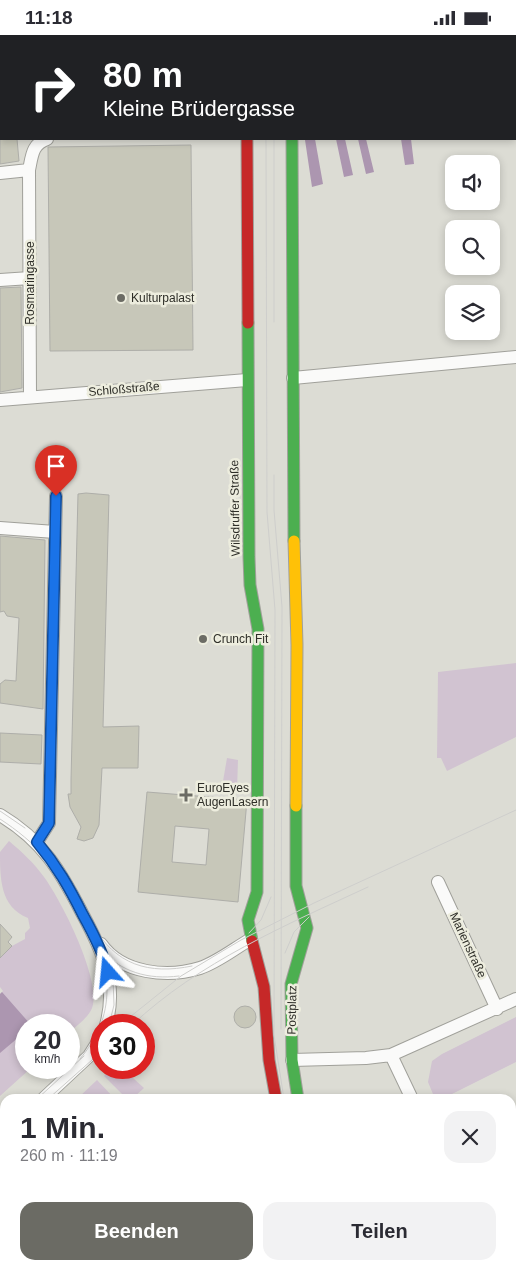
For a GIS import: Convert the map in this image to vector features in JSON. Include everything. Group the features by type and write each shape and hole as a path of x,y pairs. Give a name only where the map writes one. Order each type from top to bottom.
{"street":[{"name":"Rosmaringasse","path":"30,397 29,170 33,150 40,141 44,140"},
{"name":"Wilsdruffer Straße","path":"247,140 247,380 250,585 258,629 258,875"},
{"path":"292,140 293,378 516,357"},
{"path":"0,173 29,170"},
{"path":"0,281 30,278"},
{"name":"Postplatz","path":"293,378 297,645 296,874 298,893 307,928 291,984 292,1060 297,1094"},
{"name":"Schloßstraße","path":"0,400 247,380"},
{"path":"37,842 49,823 56,496"},
{"path":"0,528 55,532"},
{"path":"0,815 37,842 64,876 105,960 110,981 111,1001 108,1014"},
{"name":"Postplatz","path":"258,875 257,892 248,919 251,939 264,987 270,1060 275,1094"},
{"name":"Marienstraße","path":"438,882 497,1009"},
{"path":"91,929 114,957 130,966 156,972 177,972 202,967 251,939"},
{"path":"292,1060 351,1059 391,1055 516,999"},
{"path":"48,1094 90,1054"},
{"path":"391,1055 410,1094"}],"shaded area":[{"path":"305,140 315,140 323,184 312,187"},
{"path":"336,140 345,140 353,175 344,177"},
{"path":"358,140 366,140 374,172 366,174"},
{"path":"401,140 411,140 414,164 405,165"},
{"path":"516,663 516,737 447,771 441,758 437,758 438,672"},
{"path":"227,758 238,760 237,790 222,787"},
{"path":"9,841 40,872 60,903 86,960 94,995 90,1012 80,1023 80,1014 15,1014 15,1079 19,1079 2,1094 0,1094 0,994 3,991 0,987 0,958 12,946 25,939 25,933 30,928 28,918 12,907 7,899 0,872 0,852"},
{"path":"2,992 21,1014 15,1014 15,1040 0,1053 0,994"},
{"path":"516,1017 516,1062 452,1094 433,1094 428,1082 432,1061 442,1054"},
{"path":"107,1079 134,1079 144,1088 137,1094 122,1094"},
{"path":"97,1080 110,1094 82,1094"}],"building":[{"path":"0,140 17,140 19,161 0,164"},
{"name":"Kulturpalast","path":"191,145 193,350 50,351 48,147"},
{"path":"21,287 22,388 0,392 0,288"},
{"path":"78,494 109,495 103,727 139,726 138,768 102,768 99,825 93,838 84,841 77,839 81,827 70,807 68,794 71,794"},
{"path":"0,536 45,540 43,709 0,703 0,684 5,680 16,681 19,618 7,616 4,611 0,612"},
{"path":"0,733 42,735 41,764 0,762"},
{"path":"147,792 247,800 238,902 138,892","holes":["175,826 209,829 206,865 172,862"]},
{"path":"0,924 12,937 8,942 12,946 0,958"},
{"path":"241,1006 249,1006 256,1013 256,1021 249,1028 241,1028 234,1021 234,1013"}],"tram line":[{"path":"266,140 267,512 275,610 274,1035 283,1094"},
{"path":"274,140 274,322"},
{"path":"274,475 274,510 282,607 281,1029"},
{"path":"134,1014 181,976 241,940 314,903 516,810"},
{"path":"0,811 25,828"},
{"path":"0,819 30,842 56,870 85,921 101,958 107,989 105,1009 100,1027 80,1059"},
{"path":"145,1014 186,982 214,964 275,931 368,887"},
{"path":"249,933 261,920 271,897"},
{"path":"285,953 294,932 309,917"},
{"path":"93,925 112,950 135,964 161,969 192,966"},
{"path":"100,949 108,957 136,973 157,977 179,976"},
{"path":"112,1014 114,1005 113,979"},
{"path":"42,1094 84,1056"},
{"path":"54,1094 90,1062"}],"traffic: fast":[{"path":"292,140 294,541"},
{"path":"248,323 249,557 250,585 258,629 257,892 248,920 252,941"},
{"path":"296,806 296,886 307,928 291,984 292,1060 297,1094"}],"traffic: slow":[{"path":"294,541 297,645 296,806"}],"traffic: jam":[{"path":"247,140 248,323"},
{"path":"252,941 264,987 269,1060 275,1094"}],"place":[{"name":"Kulturpalast","path":"121,298"},
{"name":"Crunch Fit","path":"203,639"},
{"name":"EuroEyes AugenLasern","path":"186,795"}],"route":[{"path":"56,496 49,823 47,829 37,842 64,876 102,951 108,972"}]}
